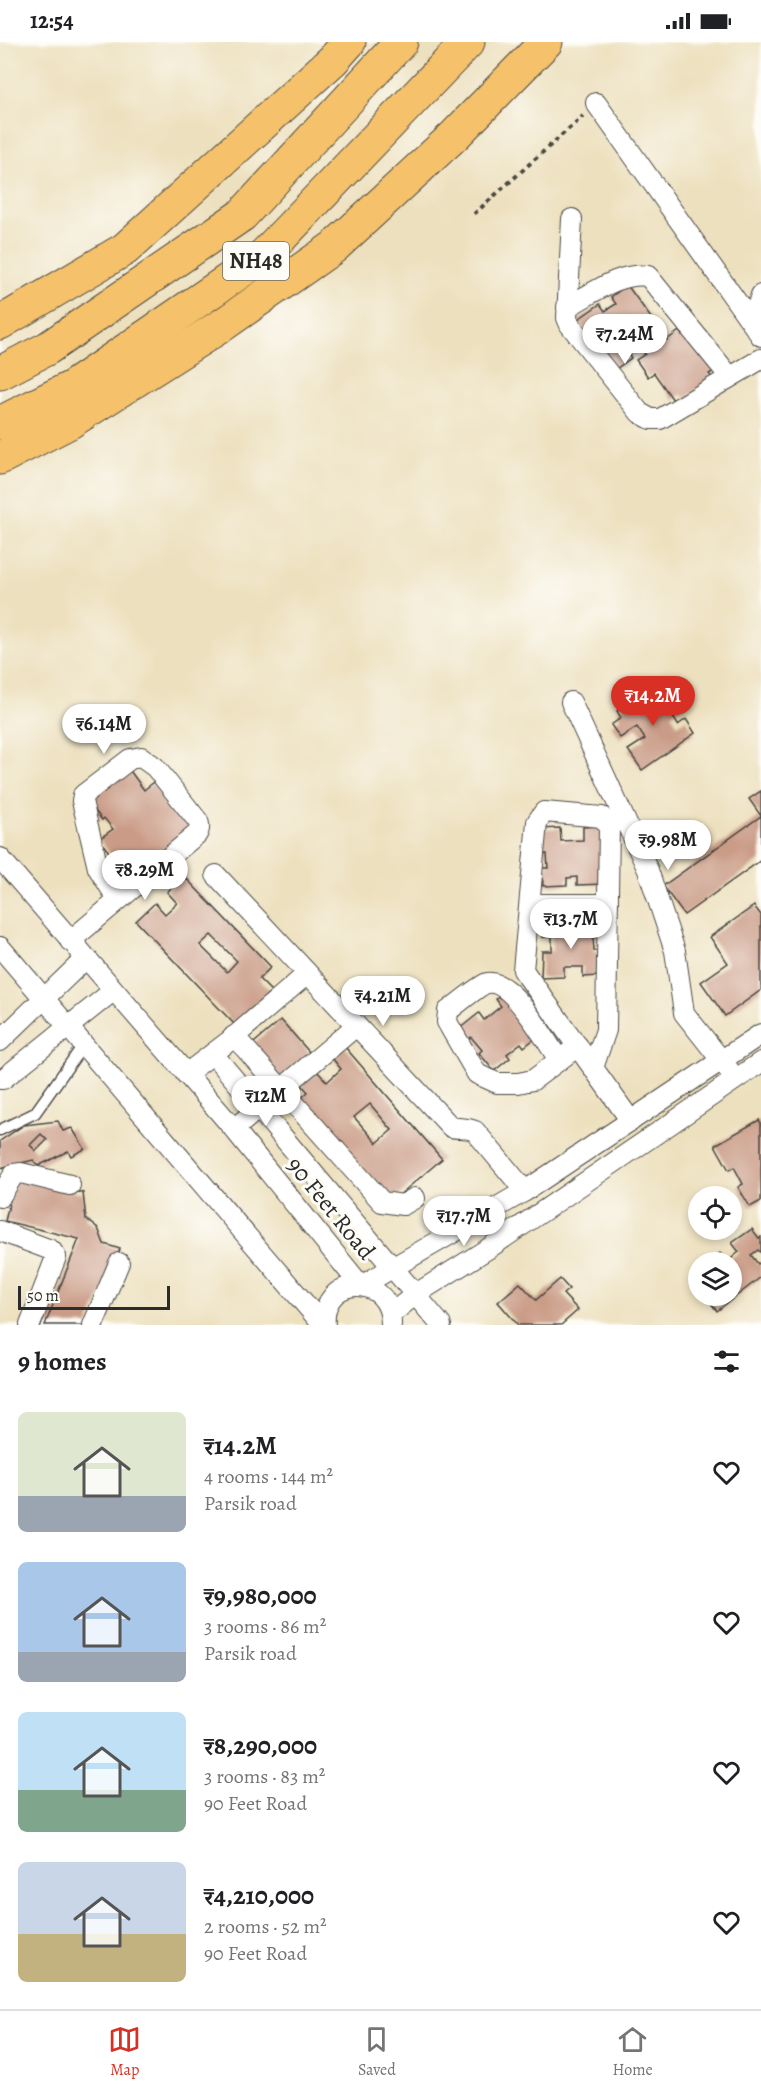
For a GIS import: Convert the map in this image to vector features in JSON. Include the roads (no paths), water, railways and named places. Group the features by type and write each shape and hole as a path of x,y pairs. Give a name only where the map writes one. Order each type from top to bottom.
{"highway":[{"path":"0,323 125,249 333,60 349,42"},
{"name":"NH48","path":"0,373 48,348 242,215 401,42"},
{"name":"NH48","path":"0,423 72,387 262,257 468,42"},
{"path":"0,458 70,422 224,324 334,247 455,135 546,42"}],"street":[{"path":"596,104 757,329"},
{"path":"573,219 567,318 570,325 640,413 651,419 660,419 761,359"},
{"path":"567,307 624,276 636,274 648,276 730,377"},
{"path":"757,329 761,295"},
{"path":"571,702 648,870 675,951 684,1013 735,1079"},
{"path":"70,941 118,900 199,830 198,820 155,767 141,757 130,759 83,795 82,801 98,868 118,900"},
{"path":"593,1068 606,1030 609,826 602,817 544,812 537,822 523,970 578,1046 593,1068 631,1121"},
{"name":"90 Feet Road","path":"0,858 234,1129 361,1286 525,1191 761,1034"},
{"path":"216,875 451,1127 470,1128 475,1131 525,1191"},
{"path":"530,904 608,904"},
{"path":"0,947 324,1325"},
{"path":"0,1041 85,959"},
{"path":"186,1074 307,974"},
{"path":"559,1060 516,998 500,984 487,983 448,1011 447,1022 477,1074 497,1083 533,1080 578,1046"},
{"path":"0,1079 113,991"},
{"path":"234,1129 356,1026"},
{"path":"234,1036 382,1202 403,1205 415,1198"},
{"path":"391,1322 416,1294 489,1248 735,1079 759,1069 741,1048"},
{"path":"213,1054 441,1325"},
{"path":"1,1195 14,1174 21,1173 70,1185"},
{"path":"469,1223 489,1248"},
{"path":"0,1231 51,1250 56,1257 30,1325"},
{"path":"93,1325 118,1263"},
{"path":"324,1325 327,1305 332,1297 351,1286 361,1286 380,1294 387,1303 391,1322"}],"lane":[{"path":"0,1130 35,1113 84,1044"}]}
